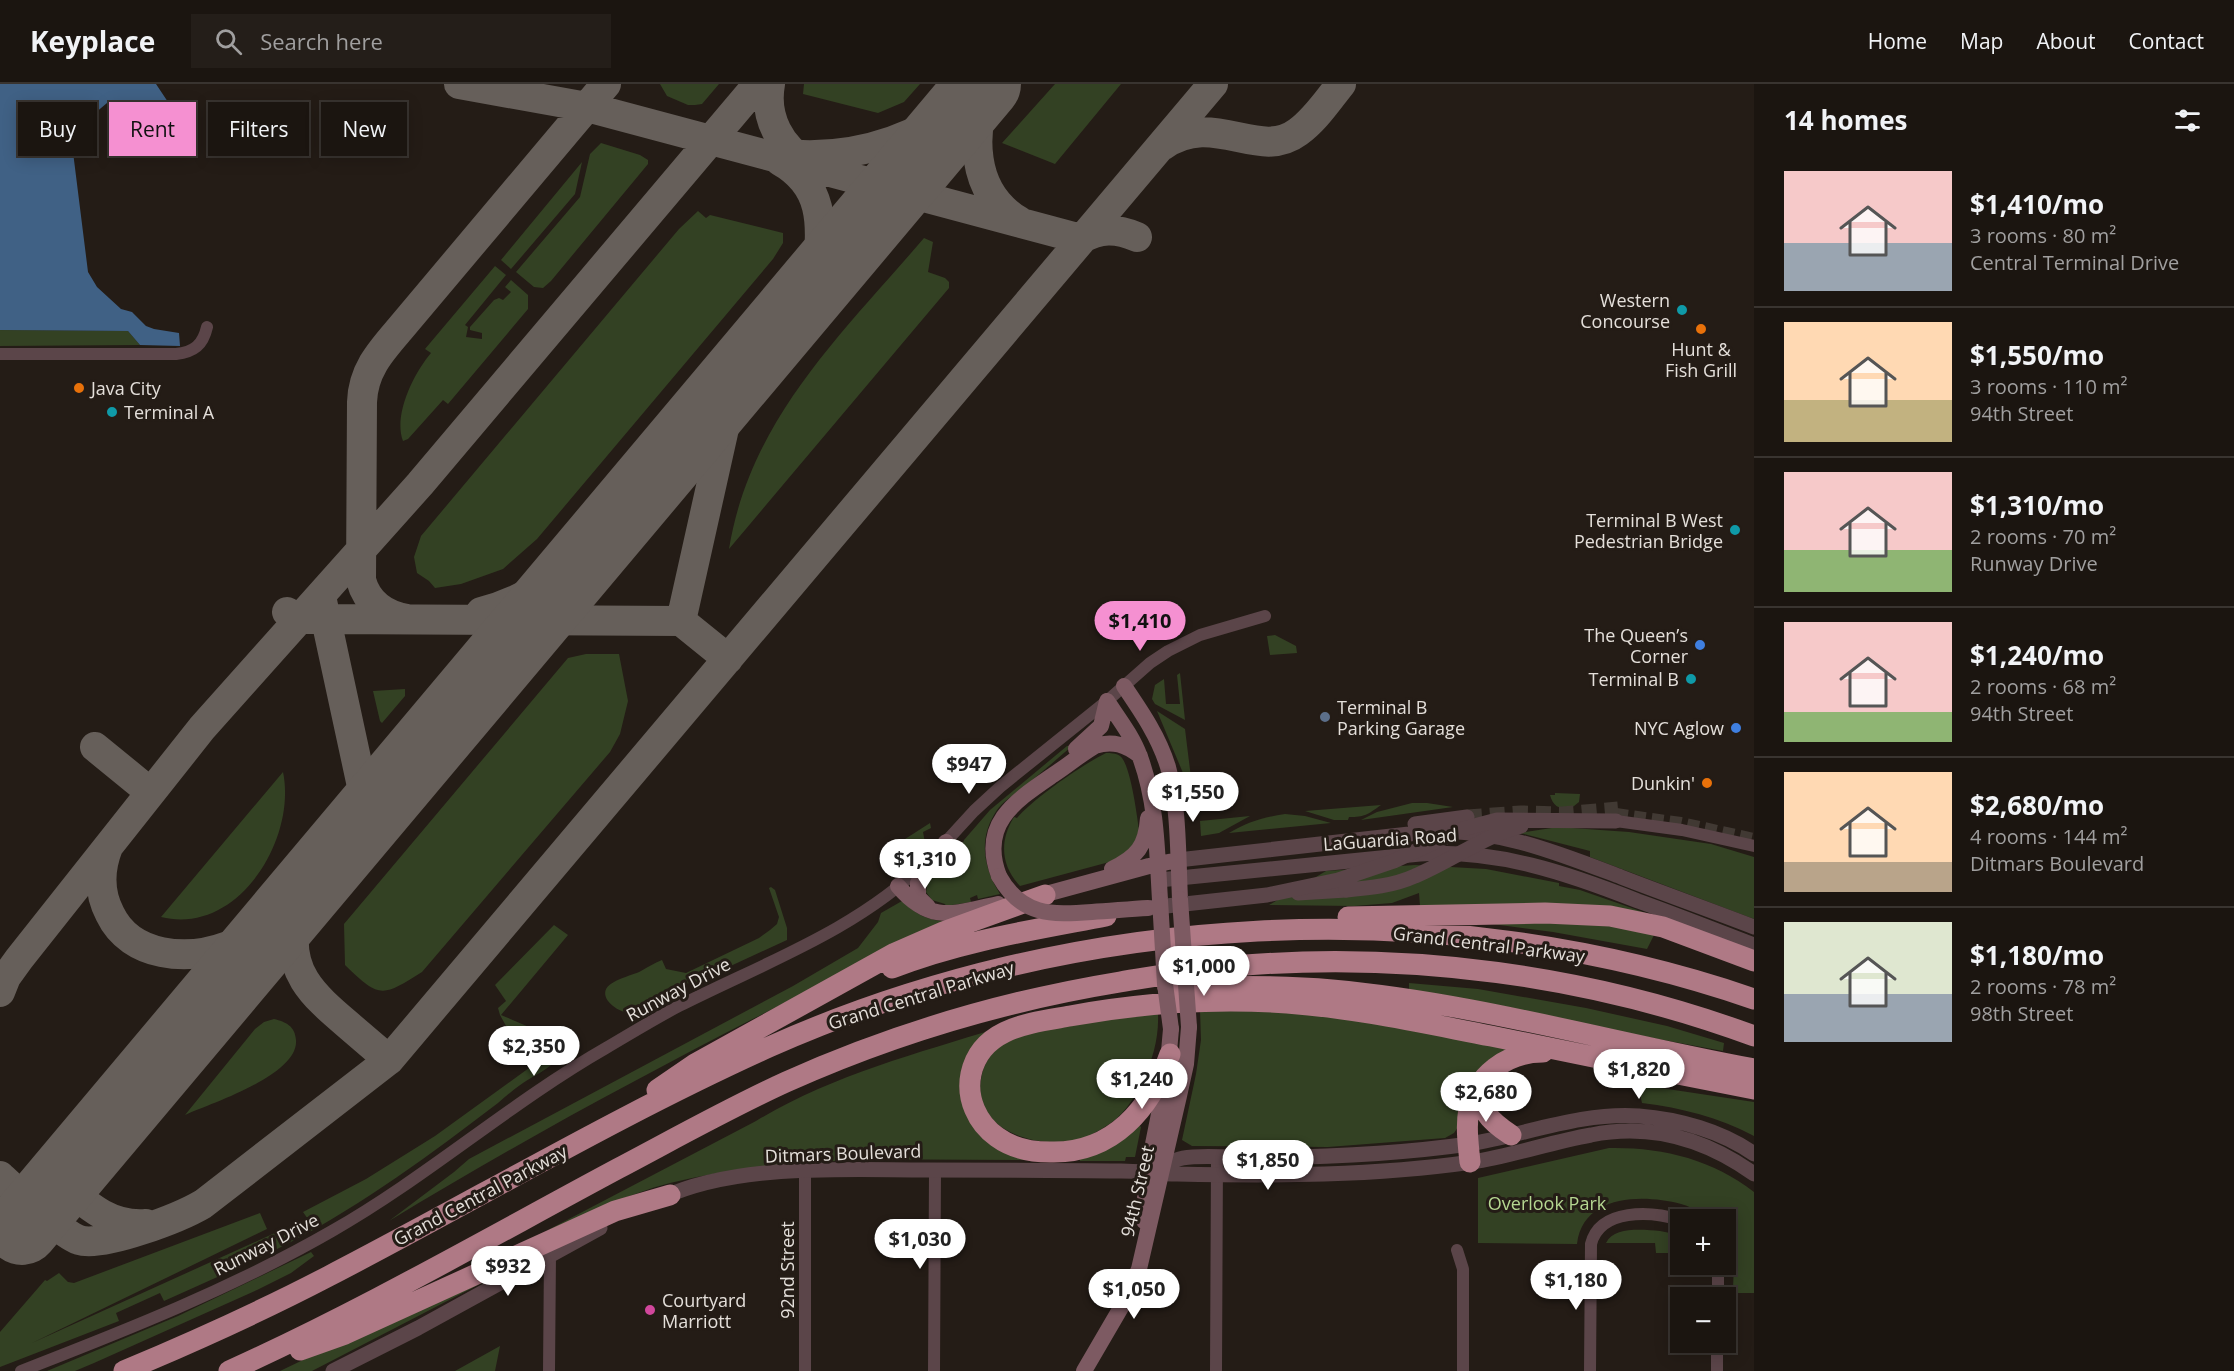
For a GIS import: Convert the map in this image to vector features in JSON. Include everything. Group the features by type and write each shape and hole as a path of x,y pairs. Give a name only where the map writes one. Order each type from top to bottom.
{"highway":[{"path":"595,1133 687,1069 851,976 920,941 1045,895"},
{"path":"756,1031 918,958 1016,932 1154,904"},
{"path":"1131,944 1214,931 1346,917 1588,914 1647,923 1754,961"},
{"name":"Grand Central Parkway","path":"124,1371 235,1322 325,1278 595,1133 770,1047 860,1011 978,975 1053,958 1187,936 1268,931 1350,930 1436,934 1523,944 1604,958 1683,977 1754,999"},
{"name":"Grand Central Parkway","path":"228,1371 344,1315 712,1118 782,1084 892,1039 968,1015 1059,992 1201,969 1234,966 1327,962 1401,963 1501,974 1591,989 1668,1008 1754,1036"},
{"path":"1059,992 1218,987 1300,988 1352,992 1495,1014 1754,1069"},
{"path":"1170,1054 1155,1088 1130,1122 1104,1141 1078,1150 1046,1152 1008,1143 994,1135 983,1124 972,1102 970,1086 974,1066 985,1046 1004,1032 1022,1025 1088,1013 1167,1004 1262,1002 1344,1009 1410,1020 1628,1065"},
{"path":"1469,1153 1468,1119 1471,1099 1479,1083 1492,1070 1512,1058 1534,1052 1554,1052 1754,1089"},
{"path":"1492,1070 1482,1089 1483,1108 1488,1117 1511,1135"},
{"path":"237,1371 345,1334 615,1211 670,1195"}],"main road":[{"name":"94th Street","path":"1084,1371 1130,1291 1143,1252 1158,1170 1186,1064 1189,1027 1179,860 1168,767 1153,731 1124,686"},
{"name":"94th Street","path":"1107,702 1140,756 1156,828 1159,872 1154,904 1171,1029 1158,1170"},
{"path":"1107,702 1101,726 1010,808 998,825 993,851 999,876 1007,889 1030,908 1048,913 1068,914 1154,904"},
{"path":"1038,785 1091,748 1101,744 1117,743 1140,756"},
{"path":"1087,882 1127,861 1140,848 1146,837 1148,822 1148,784"},
{"path":"939,913 921,902 917,888 921,878 946,842"},
{"path":"898,886 915,904 939,913 952,913 1045,895 1087,882 1159,872 1179,860"}],"street":[{"path":"0,354 176,354 198,347 207,327"},
{"name":"Runway Drive","path":"21,1371 192,1301 333,1231 400,1188 588,1058 676,1008 850,921 898,886 946,842 1000,787 1107,702 1150,663 1207,632 1265,616"},
{"path":"1361,841 1395,828 1467,817"},
{"path":"1267,895 1338,880 1376,868 1457,831 1485,822 1519,819 1567,822 1616,821 1692,832 1754,846"},
{"path":"1154,904 1355,889 1390,884 1421,873 1491,836 1521,826"},
{"name":"LaGuardia Road","path":"1179,860 1442,831 1468,832 1498,837 1568,857 1754,927"},
{"name":"LaGuardia Road","path":"1159,872 1179,878 1420,854 1462,853 1508,859 1549,868 1754,945"},
{"name":"Ditmars Boulevard","path":"333,1371 418,1328 550,1255 670,1195 738,1178 805,1170 1158,1170 1216,1175 1336,1174 1410,1170 1469,1153 1511,1135 1592,1118 1639,1116 1699,1128 1731,1141 1754,1154"},
{"name":"Ditmars Boulevard","path":"1158,1170 1182,1158 1516,1154 1592,1134 1647,1132 1679,1137 1707,1146 1733,1159 1754,1174"},
{"path":"1216,1371 1217,1158"},
{"name":"92nd Street","path":"805,1170 805,1371"},
{"path":"934,1371 935,1170"},
{"path":"1590,1371 1593,1236 1599,1227 1614,1218 1648,1215 1670,1218"},
{"path":"1457,1250 1463,1269 1463,1371"},
{"path":"549,1371 550,1255"},
{"path":"1717,1353 1717,1371"}],"green space":[{"path":"660,84 719,84 702,104 688,105 667,96"},
{"path":"804,84 920,84 904,102 878,113 803,94"},
{"path":"1055,84 1121,84 1055,164 1002,143"},
{"path":"601,143 640,155 648,160 648,164 551,281 543,288 534,287 516,272 580,197 590,154"},
{"path":"582,162 575,194 511,269 501,260"},
{"path":"698,211 706,218 710,215 783,233 783,243 773,259 537,539 503,569 461,584 435,588 417,573 414,557 421,536 679,229"},
{"path":"924,238 933,242 928,272 945,278 949,282 949,288 729,549 740,502 757,459 778,419 832,344"},
{"path":"495,266 506,275 465,325 468,327 466,337 482,339 482,333 470,330 470,327 494,300 499,298 503,300 511,292 505,287 511,280 528,295 528,309 448,404 443,400 408,439 403,441 401,419 403,407 412,383 431,353 425,349"},
{"path":"0,330 128,331 140,345 0,346"},
{"path":"1275,635 1296,646 1297,653 1270,655 1267,636"},
{"path":"586,654 619,654 628,701 620,734 610,752 422,972 389,990 374,989 366,984 345,965 344,924 568,658"},
{"path":"1180,673 1185,720 1155,704 1152,699 1155,685 1164,679 1166,704 1180,704 1177,675"},
{"path":"405,689 405,696 382,723 373,691"},
{"path":"1157,711 1185,729 1193,794 1190,794"},
{"path":"1067,746 1072,746 1003,803 991,821 987,831 985,852 990,873 1000,894 978,899 977,895 970,898 971,902 946,906 932,900 926,892 928,882 961,848 964,840 990,810"},
{"path":"1106,753 1118,755 1124,761 1133,794 1140,838 1128,857 1020,886 1009,870 1004,853 1006,835 1014,817 1017,818 1034,801 1072,773"},
{"path":"283,772 285,798 281,826 271,852 256,877 237,897 215,912 189,919 161,917"},
{"path":"1555,793 1580,794 1579,802 1569,810 1556,806 1550,795 1555,795"},
{"path":"1412,803 1453,807 1361,820 1377,812"},
{"path":"1381,805 1366,815 1349,817 1348,820 1334,820 1305,811"},
{"path":"1285,814 1305,816 1331,823 1229,833 1256,820"},
{"path":"1250,816 1219,833 1201,836 1200,821"},
{"path":"930,823 931,828 923,832 926,848 902,867 888,850"},
{"path":"1558,827 1629,832 1711,844 1754,857 1754,919 1590,857 1590,851 1520,833"},
{"path":"1415,865 1486,869 1559,883 1559,886 1580,890 1646,913 1644,915 1420,906 1419,893 1392,903 1354,906 1269,905 1326,871"},
{"path":"769,888 775,890 787,928 787,940 696,982 679,985 628,1012 617,1009 608,1001 605,995 610,985 659,961 662,960 666,969 686,973 759,938 777,924 779,917"},
{"path":"902,901 922,916 947,921 735,1028 595,1103 389,1221 469,1159 793,986 858,948 878,922 881,913"},
{"path":"1591,921 1656,931 1647,949 1553,932 1492,924"},
{"path":"554,925 568,935 501,1015 550,1036 550,1029 559,1030 562,1049 554,1063 520,1085 396,1178 317,1228 164,1301 160,1293 116,1313 119,1321 0,1367 0,1332 45,1280 59,1273 68,1282 74,1283 260,1213 267,1229 32,1343 277,1232 281,1237 310,1222 303,1212 366,1179 435,1136 529,1068 500,1015 498,1008 506,1001 495,985"},
{"path":"1409,983 1478,989 1586,1008 1667,1026 1724,1043 1723,1051 1409,993"},
{"path":"1200,1010 1264,1010 1369,1021 1510,1046 1454,1133 1445,1138 1328,1147 1192,1146 1182,1140 1201,1040"},
{"path":"1158,1014 1155,1048 1139,1087 1122,1113 1110,1124 1096,1132 1074,1141 1040,1141 1007,1130 994,1121 985,1108 980,1093 984,1068 994,1052 1008,1041 1030,1032 1065,1024"},
{"path":"274,1019 289,1025 295,1035 293,1053 284,1065 252,1086 185,1115 255,1029 264,1022"},
{"path":"998,1028 963,1089 1025,1156 1025,1160 846,1161 757,1167 670,1183 607,1205 546,1231 813,1091 874,1067"},
{"path":"1641,1085 1754,1102 1754,1136 1700,1114 1642,1103"},
{"path":"1138,1124 1141,1127 1135,1157 1126,1157 1125,1161 1080,1161 1079,1156"},
{"name":"Overlook Park","path":"1609,1148 1667,1153 1703,1163 1721,1171 1754,1192 1754,1293 1736,1293 1736,1287 1733,1287 1734,1275 1736,1275 1736,1209 1694,1209 1681,1204 1650,1199 1617,1201 1590,1215 1582,1228 1577,1244 1478,1243 1478,1178"},
{"name":"Overlook Park","path":"1622,1231 1670,1233 1670,1253 1656,1253 1655,1243 1606,1243"},
{"path":"311,1252 314,1256 291,1273 257,1290 75,1371 47,1371 178,1316"},
{"path":"507,1270 312,1371 280,1371 355,1335"},
{"path":"500,1346 495,1371 455,1371"}],"water":[{"path":"0,84 156,84 168,102 109,102 97,111 97,102 18,102 18,156 74,156 88,272 97,287 121,309 132,312 146,326 179,333 180,346 140,345 128,331 0,330"}],"taxiway":[{"path":"459,84 587,107 1081,239 1108,230 1137,237"},
{"path":"407,619 378,607 367,595 361,580 362,402 369,371 385,346 606,84"},
{"path":"0,992 6,977 19,959 202,728 420,484 758,84"},
{"path":"770,84 769,108 776,130 790,149 809,164"},
{"path":"990,84 979,121 977,140 979,159 983,177 991,194 1003,209 1019,221"},
{"path":"0,1176 50,1221 79,1240 105,1240 123,1236 178,1216 203,1204 389,1060 1213,84"},
{"path":"1162,146 1181,136 1200,132 1267,142 1283,140 1310,122 1341,84"},
{"path":"802,155 848,152 892,141 933,123 972,98"},
{"path":"780,161 796,172 807,185 814,199 820,230 817,282"},
{"path":"681,621 725,424 738,393 769,339"},
{"path":"481,612 527,595 541,587 593,547"},
{"path":"322,601 368,814"},
{"path":"287,612 299,619 681,621 728,659"},
{"path":"95,747 150,792"},
{"path":"108,847 102,873 102,890 106,906 119,929 132,940 146,947 179,954 212,951 243,939 284,913"},
{"path":"308,885 297,916 294,938 298,968 323,1003 389,1060"},
{"path":"60,1182 89,1206 109,1218 133,1224 146,1224"}],"runway":[{"path":"22,1228 984,84"}],"tunnel":[{"path":"1467,817 1521,813 1563,814 1618,809"},
{"path":"1616,814 1681,823 1754,839"}],"place":[{"name":"Western Concourse","path":"1682,310"},
{"name":"Hunt & Fish Grill","path":"1701,329"},
{"name":"Java City","path":"79,388"},
{"name":"Terminal A","path":"112,412"},
{"name":"Terminal B West Pedestrian Bridge","path":"1735,530"},
{"name":"The Queen’s Corner","path":"1700,645"},
{"name":"Terminal B","path":"1691,679"},
{"name":"Terminal B Parking Garage","path":"1325,717"},
{"name":"NYC Aglow","path":"1736,728"},
{"name":"Dunkin'","path":"1707,783"},
{"name":"Courtyard Marriott","path":"650,1310"}]}
